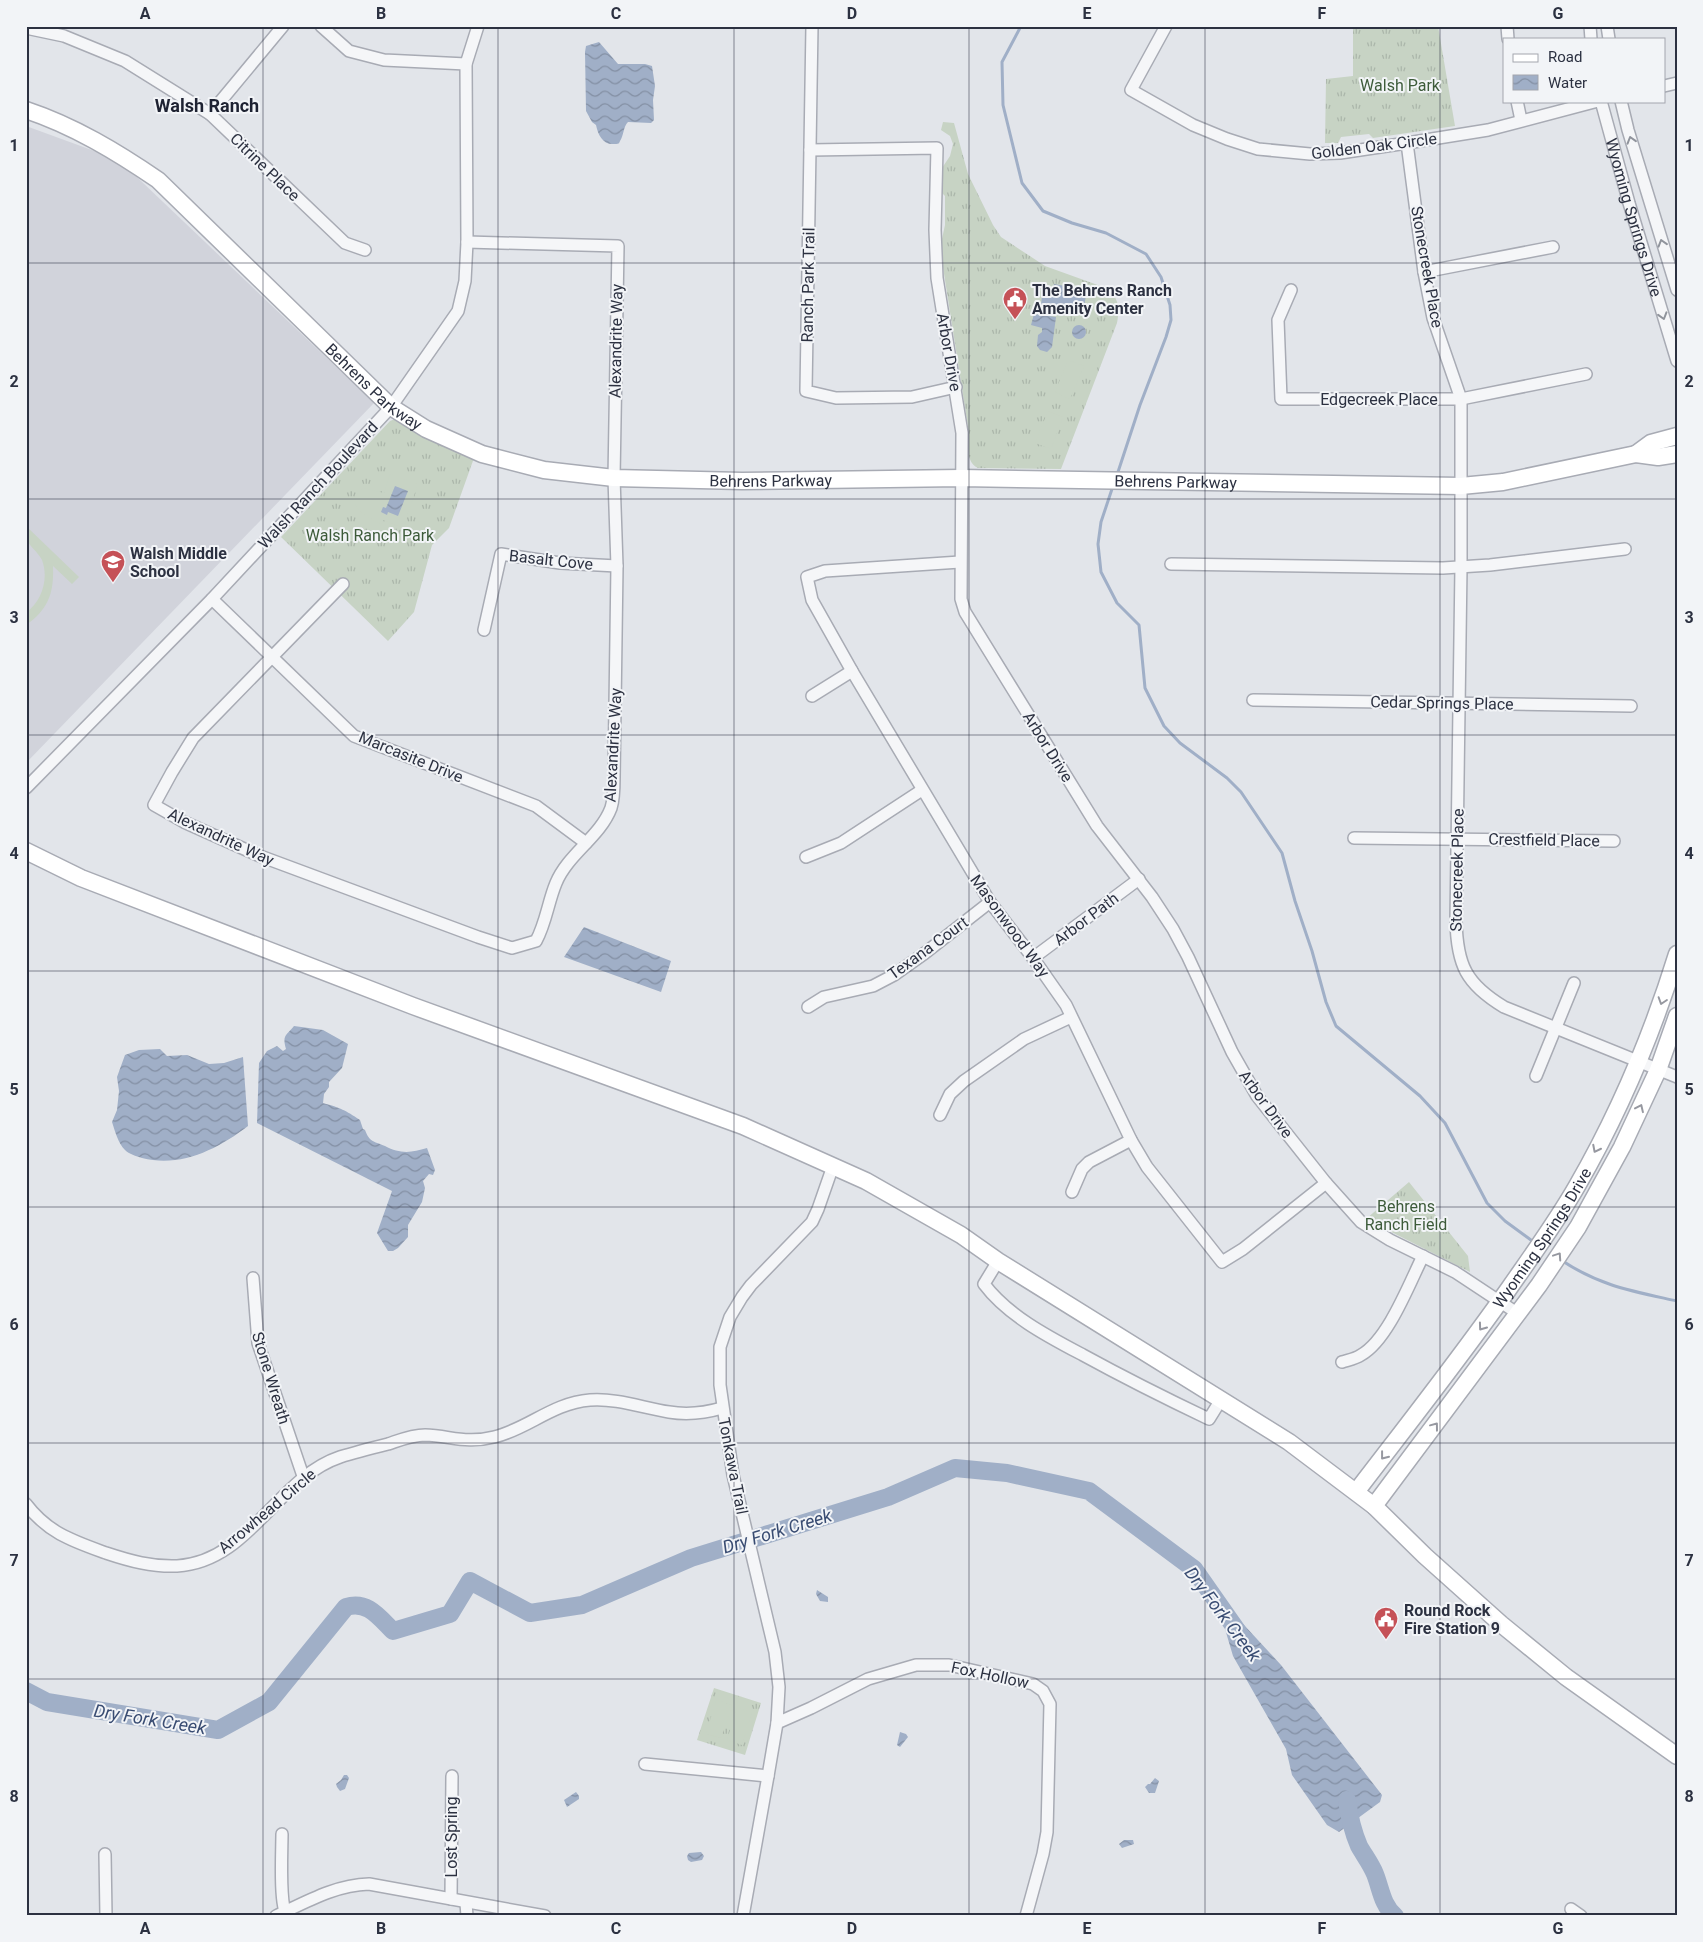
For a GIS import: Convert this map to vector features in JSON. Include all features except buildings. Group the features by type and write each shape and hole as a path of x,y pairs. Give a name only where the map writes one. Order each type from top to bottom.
{"street":[{"path":"210,114 283,26"},
{"path":"321,26 349,51 384,60 466,64"},
{"name":"Walsh Ranch Boulevard","path":"26,788 212,599 392,407 458,311 465,281 467,242 466,64 478,26"},
{"name":"Ranch Park Trail","path":"812,26 806,391 836,398 912,397 956,387"},
{"name":"Golden Oak Circle","path":"1166,26 1131,90 1193,126 1258,149 1310,154 1407,143 1488,130 1596,102"},
{"name":"Citrine Place","path":"26,28 64,36 125,61 210,114 345,242 365,250"},
{"path":"1517,102 1521,120"},
{"name":"Wyoming Springs Drive","path":"1600,102 1677,361"},
{"name":"Wyoming Springs Drive","path":"1622,102 1631,140 1677,290"},
{"name":"Behrens Parkway","path":"26,110 51,118 118,152 158,180 392,407 426,429 482,454 544,470 614,478 742,481 961,478 1461,486 1503,482 1636,454 1658,457 1677,454"},
{"name":"Stonecreek Place","path":"1407,143 1424,272 1433,318 1461,400 1461,567 1456,943 1458,955 1475,985 1486,996 1504,1007 1677,1077"},
{"name":"Arbor Drive","path":"810,150 937,148 935,230 937,278 962,433 960,562 961,599 965,612 973,628 1097,826 1139,879 1173,929 1188,956 1245,1077 1257,1096 1326,1183 1361,1222 1390,1240 1456,1272 1516,1313"},
{"name":"Alexandrite Way","path":"343,584 192,738 154,805 184,822 260,856 478,937 512,948 536,941 544,926 557,882 601,826 612,807 617,566 614,478 618,246 467,242"},
{"path":"1424,272 1553,247"},
{"name":"Edgecreek Place","path":"1291,290 1278,320 1281,399 1461,400 1586,374"},
{"name":"Behrens Parkway","path":"1636,454 1651,443 1677,436"},
{"path":"1171,564 1461,567 1625,549"},
{"name":"Basalt Cove","path":"484,630 502,554 560,563 617,566"},
{"name":"Masonwood Way","path":"960,562 825,571 806,577 812,600 922,790 990,902 1057,991 1130,1140 1147,1167 1222,1262 1243,1249 1326,1183"},
{"name":"Marcasite Drive","path":"212,599 354,736 536,806 586,843"},
{"path":"812,696 852,671"},
{"name":"Cedar Springs Place","path":"1253,700 1631,706"},
{"path":"806,857 841,843 922,790"},
{"name":"Crestfield Place","path":"1354,838 1614,841"},
{"path":"26,851 81,878 412,1006 743,1126 874,1185 961,1235 998,1261 1222,1398 1289,1442 1374,1506 1425,1556 1501,1624 1598,1701 1677,1756"},
{"name":"Arbor Path","path":"1033,958 1139,879"},
{"name":"Texana Court","path":"808,1007 824,997 873,986 894,975 925,954 990,902"},
{"name":"Wyoming Springs Drive","path":"1356,1492 1431,1396 1500,1302 1578,1186 1639,1062 1661,1005 1677,954"},
{"path":"1536,1076 1574,983"},
{"name":"Wyoming Springs Drive","path":"1374,1506 1462,1390 1516,1313 1539,1285 1578,1227 1622,1146 1658,1070 1677,1016"},
{"path":"940,1115 950,1094 964,1081 1024,1039 1071,1017"},
{"path":"1072,1192 1082,1169 1090,1162 1130,1140"},
{"name":"Tonkawa Trail","path":"743,1916 777,1723 779,1687 778,1669 736,1487 722,1408 720,1347 730,1317 751,1285 812,1222 833,1166"},
{"path":"1342,1362 1360,1356 1369,1349 1387,1327 1423,1256"},
{"path":"998,1261 984,1284 993,1297 1042,1332 1125,1378 1210,1419 1222,1398"},
{"name":"Stone Wreath","path":"253,1278 258,1343 303,1476"},
{"name":"Arrowhead Circle","path":"26,1504 52,1529 74,1542 147,1565 179,1566 200,1562 220,1552 266,1515 303,1476 324,1463 407,1437 425,1435 470,1441 495,1437 550,1411 581,1401 621,1402 683,1414 722,1408"},
{"name":"Fox Hollow","path":"777,1723 868,1679 916,1665 949,1665 1037,1686 1048,1697 1050,1704 1049,1809 1043,1854 1026,1916"},
{"path":"645,1764 768,1776"},
{"name":"Lost Spring","path":"451,1899 452,1776"},
{"path":"282,1834 282,1915 323,1894 353,1884 384,1885 466,1903 545,1916"},
{"path":"105,1854 106,1916"},
{"path":"466,1903 467,1916"}],"shaded area":[{"name":"Walsh Middle School","path":"26,126 119,160 374,403 26,763"}],"green space":[{"name":"Walsh Park","path":"1353,26 1438,26 1455,126 1373,138 1369,134 1341,137 1338,143 1325,143 1326,79 1353,76"},
{"path":"943,122 954,123 968,174 993,225 1001,237 1045,266 1106,288 1114,295 1118,303 1117,323 1061,469 978,468 971,462 969,457 969,433 940,248 945,225 945,196 941,192 942,168 950,156 953,144 950,136 941,130"},
{"path":"1068,360 1084,366 1070,399 1055,392"},
{"path":"1048,411 1063,417 1051,449 1035,443"},
{"name":"Walsh Ranch Park","path":"395,419 448,448 474,458 449,528 432,545 414,612 388,641 281,537 390,421"},
{"path":"390,474 418,484 403,528 383,520 382,524 363,514 356,505 357,494 363,488 384,493"},
{"path":"26,526 79,577 72,584 53,566 49,599 40,613 26,625 26,613 40,596 45,575 42,560 26,538"},
{"name":"Behrens Ranch Field","path":"1409,1182 1468,1256 1470,1272 1366,1219"},
{"path":"714,1688 761,1703 745,1755 697,1740"},
{"path":"716,1700 732,1705 721,1738 706,1734"},
{"path":"737,1707 752,1712 742,1745 727,1740"}],"water":[{"path":"599,42 618,64 645,64 652,66 655,86 653,100 654,120 651,123 628,122 617,144 607,143 602,139 596,125 592,122 586,111 586,46"},
{"path":"1054,284 1087,290 1083,312 1041,305 1042,296 1052,297"},
{"path":"1034,314 1056,317 1052,347 1047,352 1040,350 1037,346 1038,335 1042,332 1042,328 1031,325"},
{"path":"1079,325 1084,327 1086,332 1084,337 1079,339 1074,337 1072,332 1074,327"},
{"path":"395,486 408,491 398,516 388,512 387,515 381,512 383,507 386,508"},
{"path":"584,927 671,961 661,992 564,957"},
{"path":"294,1026 323,1030 348,1044 342,1068 329,1082 329,1087 324,1094 323,1103 343,1110 360,1120 363,1129 371,1139 390,1149 411,1152 427,1148 435,1170 433,1175 429,1174 423,1181 425,1188 422,1202 408,1225 408,1237 393,1251 388,1251 377,1233 392,1191 257,1123 259,1063 267,1051 277,1046 283,1051 286,1049 285,1038"},
{"path":"160,1049 167,1056 187,1055 209,1064 224,1063 243,1057 248,1126 212,1149 185,1158 157,1160 140,1157 125,1150 112,1122 117,1110 119,1091 117,1077 125,1055 139,1050"},
{"path":"817,1590 828,1597 828,1602 820,1601 816,1594"},
{"path":"1232,1612 1281,1665 1382,1795 1380,1802 1339,1832 1327,1825 1292,1775 1286,1749 1233,1656 1225,1629"},
{"path":"900,1732 908,1737 900,1747 897,1745"},
{"path":"344,1775 347,1775 349,1778 345,1789 340,1791 336,1784"},
{"path":"1155,1778 1159,1781 1155,1793 1149,1793 1145,1787"},
{"path":"576,1792 579,1799 567,1807 564,1800"},
{"path":"1124,1840 1133,1840 1134,1844 1122,1848 1119,1844"},
{"path":"701,1852 704,1856 702,1860 691,1862 688,1860 687,1856 689,1853"}],"waterway":[{"path":"1021,26 1002,62 1003,105 1022,183 1043,211 1072,223 1106,233 1146,254 1161,277 1170,305 1171,320 1166,337 1140,405 1117,475"},
{"path":"1113,486 1101,522 1098,544 1101,572 1117,603 1139,625 1145,688 1164,726 1180,743 1227,778 1241,792 1282,853 1326,1002 1336,1026 1420,1096 1445,1123 1487,1203 1505,1221 1535,1243"},
{"path":"1561,1260 1603,1282 1677,1301"},
{"name":"Dry Fork Creek","path":"26,1691 47,1702 218,1730 269,1702 346,1607 360,1606 372,1611 393,1631 450,1614 470,1581 530,1613 582,1605 691,1558 888,1497 955,1468 1007,1473 1089,1491 1194,1569 1243,1639"},
{"name":"Dry Fork Creek","path":"1347,1800 1359,1846 1373,1870 1387,1907 1395,1916"}],"place":[{"name":"The Behrens Ranch Amenity Center","path":"1015,320"},
{"name":"Walsh Middle School","path":"113,583"},
{"name":"Round Rock Fire Station 9","path":"1386,1640"}],"district":[{"name":"Walsh Ranch","path":"207,105"}]}
